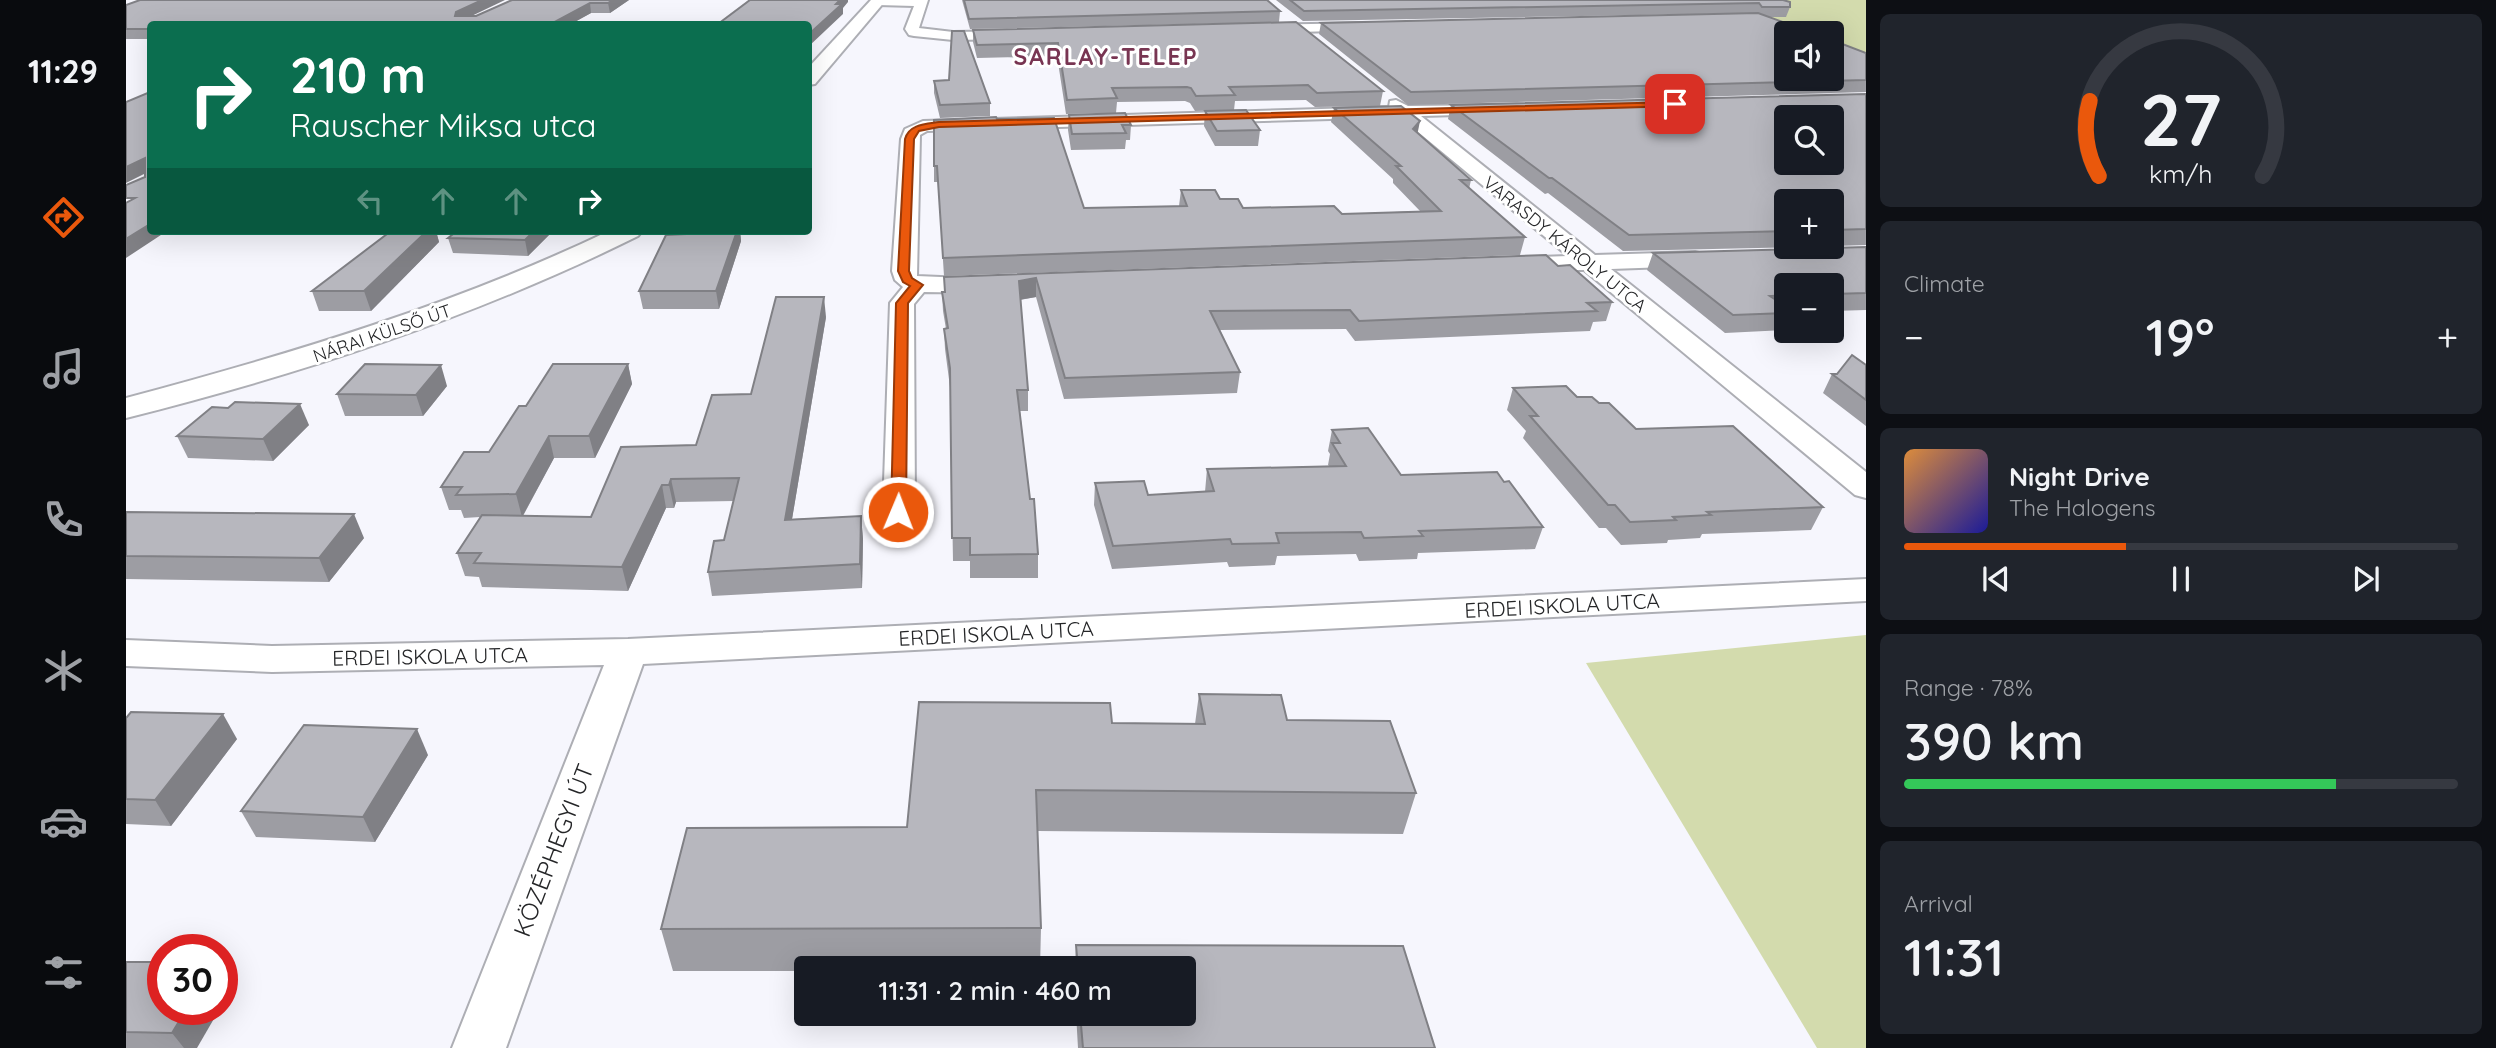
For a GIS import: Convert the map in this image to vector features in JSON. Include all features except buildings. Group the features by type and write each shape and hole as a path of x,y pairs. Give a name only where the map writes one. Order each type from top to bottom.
{"street":[{"path":"812,75 878,1 922,1 912,29 921,34 1035,34"},
{"path":"1272,7 1329,53"},
{"path":"1242,29 1380,26"},
{"name":"VARASDY KÁROLY UTCA","path":"1382,94 1585,262 1866,488"},
{"path":"1004,285 917,285 907,279 904,271 910,139 911,133 917,129 939,124 1512,108"},
{"name":"NÁRAI KÜLSŐ ÚT","path":"126,408 312,357 405,327 536,276 621,235"},
{"path":"1488,265 1719,258"},
{"path":"898,512 902,303 917,285"},
{"name":"ERDEI ISKOLA UTCA","path":"126,653 271,659 628,652 1866,590"},
{"name":"KÖZÉPHEGYI ÚT","path":"479,1048 628,652"}],"green space":[{"path":"1700,0 1866,0 1866,64 1844,56 1844,21 1774,21 1774,28"},
{"path":"1866,635 1866,1048 1817,1048 1586,663"}],"district":[{"name":"SARLAY-TELEP","path":"1106,56"}],"route":[{"path":"898,512 902,303 917,285 907,279 904,271 910,139 911,133 917,129 939,124 1675,104"}]}
